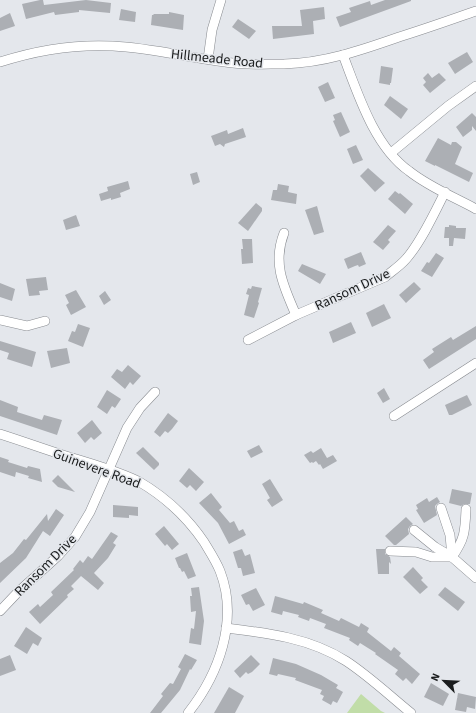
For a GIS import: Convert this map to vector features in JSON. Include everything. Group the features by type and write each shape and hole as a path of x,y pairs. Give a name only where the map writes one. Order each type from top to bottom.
{"street":[{"path":"208,59 212,30 221,0"},
{"name":"Hillmeade Road","path":"0,62 25,54 55,48 91,46 134,48 248,64 286,64 309,62 343,55 476,11"},
{"path":"343,55 369,119 391,153 409,171 427,183 476,209"},
{"path":"391,153 448,106 476,86"},
{"name":"Ransom Drive","path":"248,340 296,315 385,276 396,268 407,258 414,248 445,192"},
{"path":"284,233 279,251 279,266 282,280 296,315"},
{"path":"0,320 27,326 45,321"},
{"path":"394,416 476,363"},
{"name":"Ransom Drive","path":"0,611 18,592 68,546 83,525 109,470 118,447 132,420 140,408 155,392"},
{"name":"Guinevere Road","path":"0,434 109,470 136,481 162,497 179,512 200,536 221,572 226,603 226,628 216,669 204,691 188,713"},
{"path":"441,508 450,535 452,557"},
{"path":"452,557 463,539 466,510"},
{"path":"414,530 435,547 452,557 476,578"},
{"path":"390,551 416,552 432,556 452,557"},
{"path":"226,628 282,636 301,641 327,651 358,670 411,713"}],"green space":[{"path":"361,694 381,711 385,713 347,713"}],"building":[{"path":"43,0 44,5 86,0 111,3 110,13 79,10 79,12 55,15 54,12 26,19 22,4"},
{"path":"385,0 411,1 340,27 336,17 351,12 349,8 370,1 371,5"},
{"path":"324,7 325,19 313,21 314,34 273,39 272,26 302,26 300,10"},
{"path":"121,9 136,12 135,22 119,20"},
{"path":"169,12 184,15 183,30 151,25 152,15 169,14"},
{"path":"10,13 15,26 0,31 0,18"},
{"path":"238,19 256,31 249,39 232,27"},
{"path":"467,52 473,62 455,74 448,63"},
{"path":"381,66 393,68 390,85 379,83"},
{"path":"428,73 432,78 439,73 446,80 430,93 423,85 426,82 423,78"},
{"path":"328,82 335,98 325,102 318,87"},
{"path":"390,96 408,109 401,119 384,105"},
{"path":"341,112 350,132 340,137 333,121 335,120 333,115"},
{"path":"472,113 476,117 476,131 472,126 472,130 463,137 456,127"},
{"path":"243,128 246,137 225,144 224,147 220,144 215,146 211,136 227,130 228,134"},
{"path":"438,138 451,145 452,142 456,142 462,147 455,164 473,173 469,182 425,161"},
{"path":"356,145 363,160 353,164 347,149"},
{"path":"368,168 385,183 375,192 360,176"},
{"path":"197,172 200,182 193,185 190,174"},
{"path":"128,181 130,189 120,193 121,197 101,201 99,194 108,191 107,187"},
{"path":"278,184 289,186 288,192 297,194 296,204 271,200 273,190 277,190"},
{"path":"395,191 399,194 400,193 413,204 405,214 388,199"},
{"path":"256,203 262,208 262,211 248,231 238,223"},
{"path":"317,206 324,232 314,235 305,210"},
{"path":"76,215 80,226 66,230 63,220"},
{"path":"388,225 396,231 388,240 390,242 383,250 373,242"},
{"path":"449,225 456,226 456,228 466,228 465,239 454,238 453,246 449,246 449,238 444,238 445,227 449,227"},
{"path":"242,239 252,239 253,263 242,264"},
{"path":"361,252 366,264 348,269 344,259"},
{"path":"436,253 444,258 432,277 421,271"},
{"path":"302,264 326,274 320,284 298,271"},
{"path":"46,277 48,290 39,291 40,295 29,296 26,279"},
{"path":"414,282 421,289 406,303 399,295"},
{"path":"0,283 15,289 12,301 0,297"},
{"path":"252,286 262,288 254,318 244,315 249,295 246,294 248,288 251,289"},
{"path":"76,290 86,307 71,315 66,305 69,303 65,295"},
{"path":"105,291 111,300 104,305 99,296"},
{"path":"384,304 391,318 372,327 366,313"},
{"path":"351,322 356,333 333,343 329,332"},
{"path":"78,324 90,328 83,347 68,341 72,331 75,332"},
{"path":"476,326 476,339 429,369 423,360 434,352 432,349 451,337 453,340"},
{"path":"0,341 36,352 32,367 7,359 9,353 0,350"},
{"path":"67,348 70,363 51,368 47,351"},
{"path":"128,365 141,376 133,385 130,382 125,389 111,377 117,369 122,372"},
{"path":"384,388 390,399 383,403 377,393"},
{"path":"107,390 121,399 115,408 112,406 107,414 97,407"},
{"path":"467,395 472,405 449,415 445,405"},
{"path":"0,400 18,407 17,412 42,420 44,415 62,420 57,435 0,416"},
{"path":"168,413 178,421 168,433 165,431 160,437 154,432"},
{"path":"92,420 102,433 94,440 91,437 85,443 77,433"},
{"path":"259,445 263,452 251,458 247,451"},
{"path":"143,447 159,463 154,470 136,453"},
{"path":"321,448 327,458 333,455 337,461 323,469 316,461 310,463 304,455 311,451 313,453"},
{"path":"0,457 9,460 8,462 27,468 28,466 40,469 42,482 28,478 29,476 16,472 15,477 0,472"},
{"path":"189,468 204,482 196,491 190,485 187,488 179,481"},
{"path":"58,475 75,492 58,487 52,481"},
{"path":"270,479 283,500 272,507 267,500 270,498 262,484"},
{"path":"452,489 472,493 470,504 464,504 461,506 449,503"},
{"path":"211,493 222,507 219,510 230,523 234,521 239,531 243,529 246,535 229,544 218,523 199,503"},
{"path":"437,497 440,502 435,506 437,515 424,523 416,510 418,509 416,505 427,498 429,502"},
{"path":"113,505 138,507 138,516 129,515 129,518 113,517"},
{"path":"56,509 64,515 50,536 43,531 26,558 0,583 0,563 13,553 24,539 26,540 47,514 48,521"},
{"path":"406,517 413,524 408,529 409,534 394,545 385,536"},
{"path":"164,526 179,544 172,550 167,544 165,546 155,534"},
{"path":"111,532 118,536 113,543 116,545 108,558 94,573 104,583 98,590 81,576 71,586 74,589 67,595 68,597 40,624 29,612 38,604 40,607 53,595 51,592 74,570 73,569 80,560 83,563 88,556 92,559"},
{"path":"242,549 245,556 250,554 255,573 243,576 241,568 238,568 233,552"},
{"path":"376,549 385,549 385,554 390,557 391,564 389,562 389,574 378,574"},
{"path":"187,553 196,576 188,579 184,571 182,572 179,568 175,558"},
{"path":"413,567 423,578 421,580 428,587 420,594 403,577"},
{"path":"199,587 204,621 201,645 189,643 191,628 194,629 196,611 191,612 191,588"},
{"path":"445,587 465,602 458,611 438,595"},
{"path":"256,588 265,605 253,611 249,604 246,605 241,595"},
{"path":"275,596 303,604 304,602 323,610 321,613 339,621 341,618 359,627 361,623 369,628 367,632 391,651 394,647 401,653 399,656 420,674 412,684 406,678 403,681 395,674 398,670 375,654 376,653 360,643 358,646 349,640 350,638 324,628 326,624 310,618 309,621 298,617 299,615 283,611 282,615 271,612"},
{"path":"26,627 42,638 38,646 33,643 27,654 14,646"},
{"path":"185,654 197,660 191,670 190,669 180,690 161,713 150,713 163,696 161,694 170,683 173,684 181,669 178,667"},
{"path":"10,655 16,670 0,676 0,659"},
{"path":"251,655 260,664 252,672 248,674 246,672 240,678 234,671"},
{"path":"273,658 296,664 321,675 338,685 336,688 343,692 337,703 333,701 331,705 322,700 324,696 320,694 322,690 295,680 296,678 278,674 277,676 269,674"},
{"path":"431,683 449,694 443,706 424,697"},
{"path":"229,687 244,696 235,713 214,713"},
{"path":"458,693 476,697 475,709 467,707 466,712 455,710"}]}
